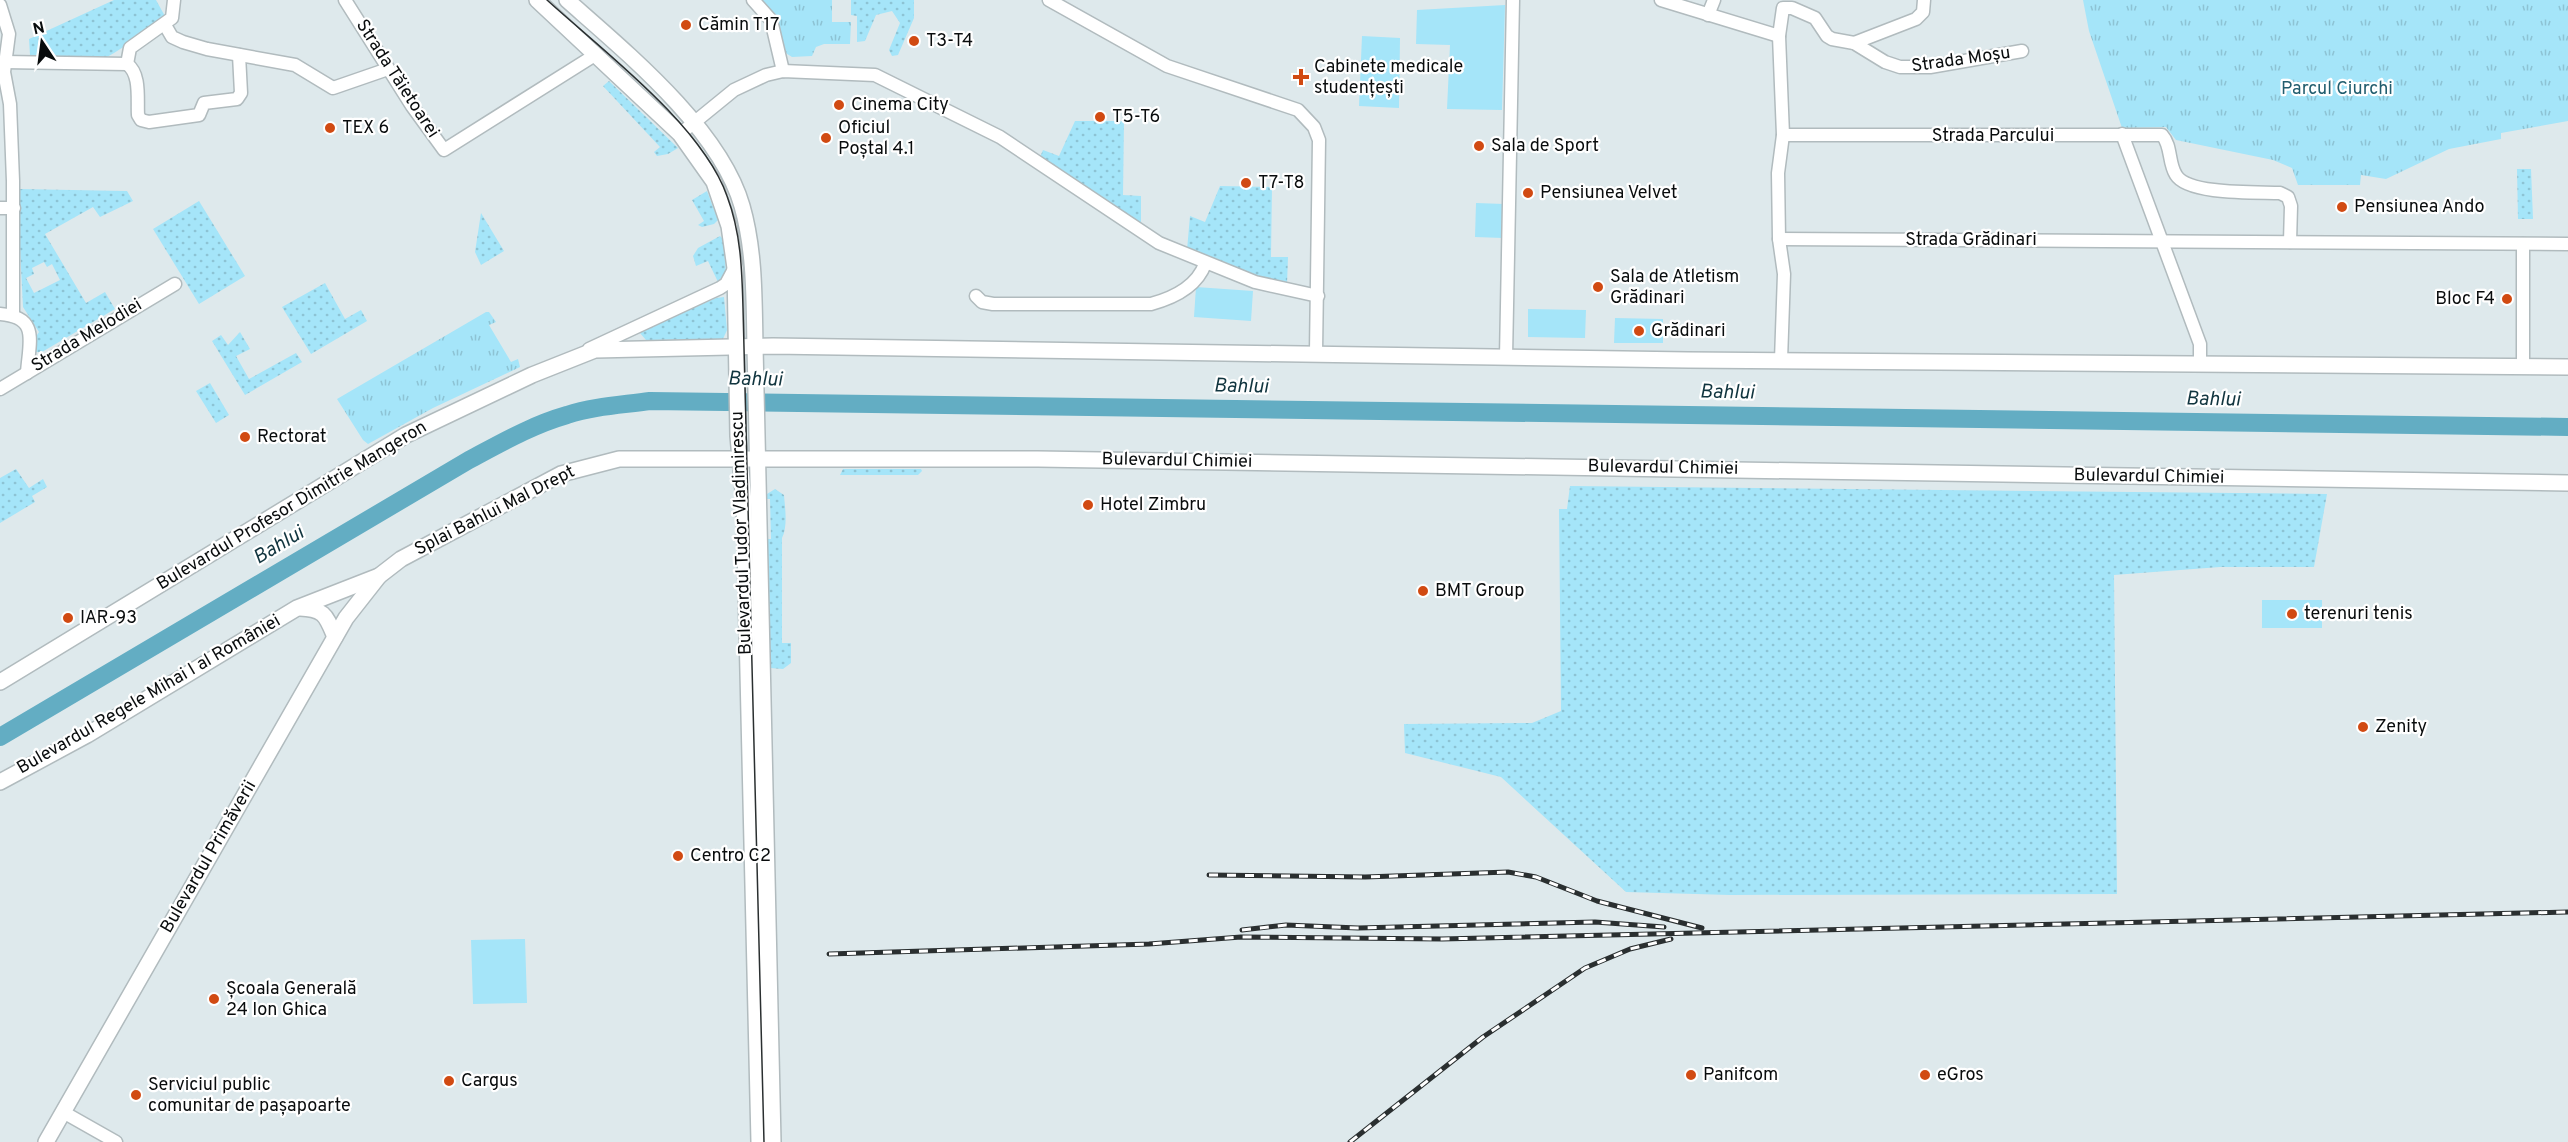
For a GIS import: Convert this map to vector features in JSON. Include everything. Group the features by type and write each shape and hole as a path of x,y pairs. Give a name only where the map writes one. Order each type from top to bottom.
{"main road":[{"name":"Bulevardul Tudor Vladimirescu","path":"537,0 680,134 714,182 729,226 735,268 759,1142"},
{"name":"Bulevardul Tudor Vladimirescu","path":"567,0 694,122 730,175 742,206 750,243 756,367 773,1142"},
{"name":"Bulevardul Profesor Dimitrie Mangeron","path":"0,682 406,435 568,359 595,350 620,347 773,346 1021,351 1316,352"},
{"path":"1316,352 1506,357 2568,367"},
{"name":"Bulevardul Chimiei","path":"741,461 804,457 984,458 2568,483"},
{"name":"Splai Bahlui Mal Drept","path":"297,608 379,576 400,559 561,474 580,467 619,459 741,461"},
{"name":"Bulevardul Primăverii","path":"46,1142 335,637 357,601 379,576"},
{"path":"297,608 316,609 323,613 335,637"},
{"name":"Bulevardul Regele Mihai I al României","path":"0,782 87,735 297,608"}],"street":[{"path":"127,64 130,48 171,18 174,0"},
{"name":"Strada Tăietoarei","path":"345,0 388,69 444,150 596,55"},
{"path":"753,0 771,20 783,71"},
{"path":"1049,0 1167,66 1273,99 1298,110 1307,117 1319,140 1316,352"},
{"path":"1506,357 1513,0"},
{"path":"1661,0 1779,36 1784,135 1778,173 1779,239 1784,274 1782,360"},
{"path":"1708,15 1714,0"},
{"path":"1854,43 1916,19 1923,12 1924,0"},
{"path":"0,4 9,34 3,69 10,104 14,208 13,315"},
{"name":"Strada Moșu","path":"1779,36 1783,8 1792,8 1815,18 1832,39 1854,43 1900,68 1930,67 2022,51"},
{"path":"165,24 172,37 183,42 239,56 295,65 333,88 388,69"},
{"path":"3,69 127,64 134,68 136,76 138,115 141,120 148,122 199,115 204,103 237,99 241,93 239,56"},
{"path":"680,134 734,90 750,81 783,71 875,75 1000,137 1139,232 1205,264 1285,291 1318,296"},
{"path":"2122,134 2200,344 2200,363"},
{"name":"Strada Parcului","path":"1784,135 1931,137 2162,135 2166,141 2174,173 2179,179 2201,188 2285,194 2291,206 2290,242"},
{"path":"0,208 14,208"},
{"name":"Strada Grădinari","path":"1779,239 2568,244"},
{"path":"2523,244 2523,366"},
{"path":"976,296 982,302 993,304 1151,304 1167,300 1197,280 1205,264"},
{"path":"568,359 720,288 726,284 735,268"},
{"name":"Strada Melodiei","path":"0,389 175,284"},
{"path":"0,314 13,315 25,321 30,331 27,373"},
{"path":"63,1112 116,1142"}],"green space":[{"path":"114,0 156,0 166,18 102,59 30,55 29,39"},
{"path":"759,0 832,0 832,22 851,22 850,44 824,44 816,47 812,56 792,57 784,52"},
{"path":"851,0 914,0 914,18 898,55 892,56 889,50 900,23 892,11 876,15 865,41 857,42 857,16 851,15"},
{"name":"Parcul Ciurchi","path":"2083,0 2568,0 2568,121 2501,133 2501,139 2449,149 2386,179 2361,175 2360,185 2298,185 2292,168 2273,160 2176,140 2166,127 2122,128 2089,31"},
{"path":"1505,5 1502,110 1447,109 1450,45 1416,44 1417,10"},
{"path":"1362,36 1400,38 1399,108 1359,106"},
{"path":"609,81 678,148 668,154 657,156 654,152 660,147 603,86"},
{"path":"1075,121 1124,121 1123,195 1141,196 1141,225 1040,157 1043,150 1059,156"},
{"path":"2517,169 2531,169 2533,219 2518,219"},
{"path":"1220,186 1272,187 1271,257 1288,257 1287,284 1250,274 1187,250 1190,216 1205,222"},
{"path":"17,189 127,191 133,201 100,217 93,207 45,234 86,303 105,292 115,309 42,352 35,352 35,338 39,332 23,307","holes":["44,262 47,267 52,264 60,280 34,293 26,278 34,274 32,268"]},
{"path":"707,191 718,220 714,224 702,227 698,225 704,221 692,200"},
{"path":"199,201 245,276 199,304 153,229"},
{"path":"1476,203 1504,204 1503,238 1475,237"},
{"path":"481,213 504,251 481,265 475,252"},
{"path":"720,236 723,239 726,272 718,282 708,261 696,266 693,256 698,248"},
{"path":"325,283 345,319 361,310 367,321 311,354 282,307"},
{"path":"1196,287 1253,291 1251,321 1194,317"},
{"path":"724,297 727,330 723,339 646,340 640,333 716,298"},
{"path":"1528,309 1586,310 1585,338 1528,337"},
{"path":"489,312 496,322 489,325 511,362 518,359 520,367 433,408 368,444 363,440 337,399"},
{"name":"Grădinari","path":"1615,318 1663,319 1663,343 1614,343"},
{"path":"240,332 250,349 236,356 249,379 296,353 302,362 245,395 212,341 221,335 228,345"},
{"path":"210,383 229,415 216,423 196,391"},
{"path":"16,469 29,488 43,479 47,487 32,496 35,502 0,523 0,478"},
{"path":"843,469 921,469 922,471 918,475 840,475"},
{"path":"1570,486 2327,494 2314,567 2220,567 2114,575 2117,894 1730,895 1626,892 1501,777 1405,753 1404,724 1532,723 1561,711 1559,509 1567,509"},
{"path":"775,489 784,495 785,511 785,528 782,538 782,643 791,643 791,663 783,669 770,668 766,539 771,539 770,499 767,499 767,494"},
{"name":"terenuri tenis","path":"2262,600 2322,600 2322,628 2262,628"},
{"path":"525,939 527,1003 473,1004 471,940"}],"waterway":[{"name":"Bahlui","path":"0,737 469,460 505,441 541,424 577,412 650,401 2568,427"}],"tram line":[{"path":"547,0 649,90 696,143 714,169 727,196 738,238 743,294 764,1142"}],"railway":[{"path":"1209,875 1365,877 1508,872 1536,877 1597,901 1702,928"},
{"path":"829,954 1149,944 1241,937 1442,939 2568,912"},
{"path":"1242,930 1286,925 1358,928 1595,922 1664,927"},
{"path":"1350,1142 1483,1037 1585,968 1630,949 1671,939"}],"place":[{"name":"Cămin T17","path":"686,25"},
{"name":"T3-T4","path":"914,41"},
{"name":"Cabinete medicale studențești","path":"1301,77"},
{"name":"Cinema City","path":"839,105"},
{"name":"T5-T6","path":"1100,117"},
{"name":"TEX 6","path":"330,128"},
{"name":"Oficiul Poștal 4.1","path":"826,138"},
{"name":"Sala de Sport","path":"1479,146"},
{"name":"T7-T8","path":"1246,183"},
{"name":"Pensiunea Velvet","path":"1528,193"},
{"name":"Pensiunea Ando","path":"2342,207"},
{"name":"Sala de Atletism Grădinari","path":"1598,287"},
{"name":"Bloc F4","path":"2507,299"},
{"name":"Grădinari","path":"1639,331"},
{"name":"Rectorat","path":"245,437"},
{"name":"Hotel Zimbru","path":"1088,505"},
{"name":"BMT Group","path":"1423,591"},
{"name":"terenuri tenis","path":"2292,614"},
{"name":"IAR-93","path":"68,618"},
{"name":"Zenity","path":"2363,727"},
{"name":"Centro C2","path":"678,856"},
{"name":"Școala Generală 24 Ion Ghica","path":"214,999"},
{"name":"Panifcom","path":"1691,1075"},
{"name":"eGros","path":"1925,1075"},
{"name":"Cargus","path":"449,1081"},
{"name":"Serviciul public comunitar de pașapoarte","path":"136,1095"}]}
